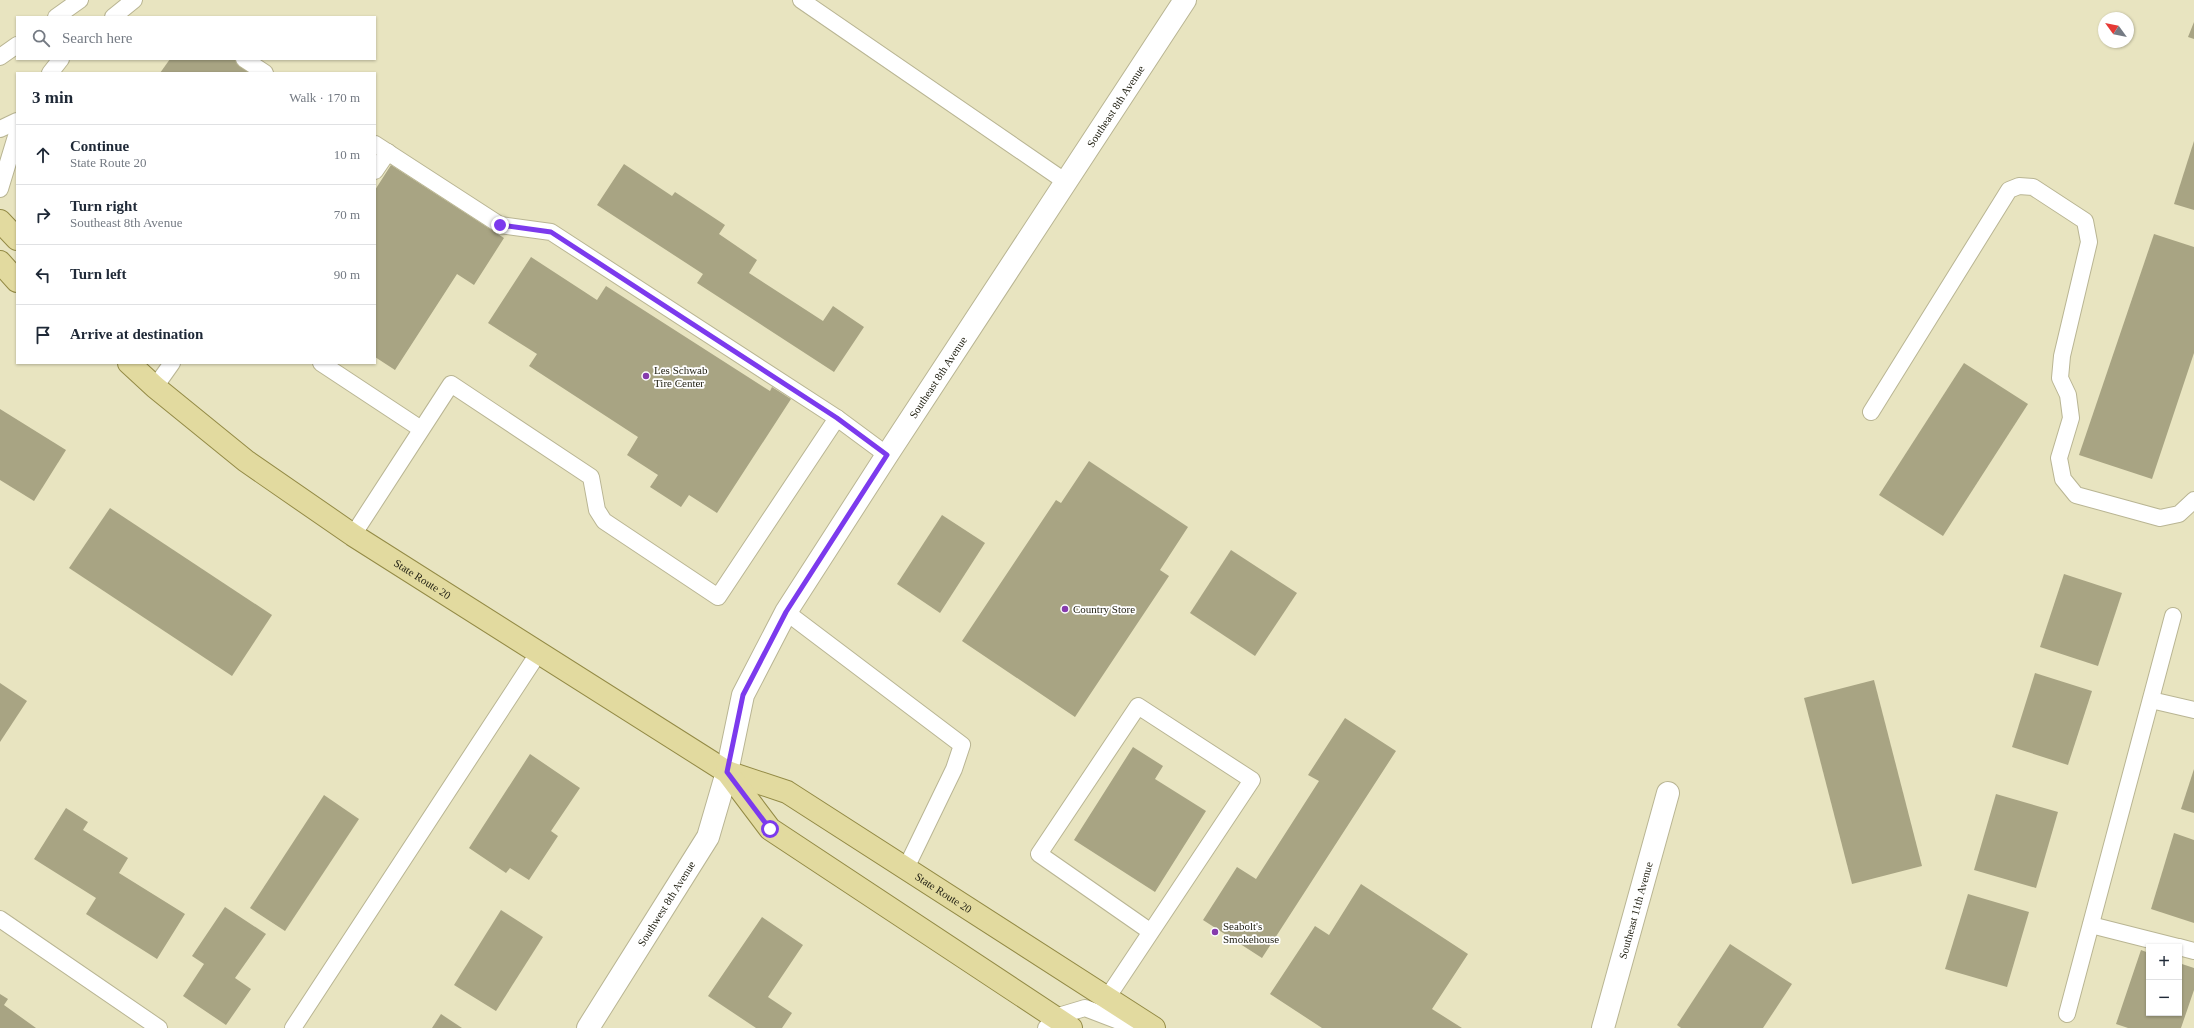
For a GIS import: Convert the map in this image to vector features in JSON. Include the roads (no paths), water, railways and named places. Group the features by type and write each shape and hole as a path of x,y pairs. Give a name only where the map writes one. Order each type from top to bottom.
{"main road":[{"path":"0,221 16,238"},
{"path":"0,262 11,278"},
{"name":"State Route 20","path":"129,364 246,461 353,535 727,772 787,792 1154,1028"},
{"name":"State Route 20","path":"727,772 770,829 1057,1024"}],"street":[{"name":"Southeast 8th Avenue","path":"727,772 743,695 786,612 1185,0"},
{"name":"Southwest 8th Avenue","path":"588,1028 708,837 727,772"},
{"name":"Southeast 11th Avenue","path":"1603,1028 1668,793"}],"lane":[{"path":"57,16 80,0"},
{"path":"114,16 134,0"},
{"path":"801,0 1066,182"},
{"path":"0,57 16,46"},
{"path":"51,72 60,60"},
{"path":"246,60 264,72"},
{"path":"0,129 16,121"},
{"path":"0,190 16,136"},
{"path":"376,167 381,148 500,225 551,232 837,418 887,455"},
{"path":"1871,412 2009,190 2019,186 2033,187 2085,221 2089,242 2062,356 2060,378 2068,395 2071,418 2058,458 2063,479 2076,495 2160,518 2179,514 2194,500"},
{"path":"155,387 171,364"},
{"path":"323,364 421,429"},
{"path":"353,535 450,384 591,477 598,510 604,521 718,597 837,418"},
{"path":"786,612 962,745 954,769 906,868"},
{"path":"2067,1014 2173,616"},
{"path":"293,1028 539,652"},
{"path":"2151,700 2194,710"},
{"path":"1107,998 1151,932 1252,780 1138,706 1039,854 1151,932"},
{"path":"0,919 159,1028"},
{"path":"2091,925 2167,944"},
{"path":"2182,948 2194,951"},
{"path":"1057,1024 1085,1008 1137,1028"}],"place":[{"name":"Les Schwab Tire Center","path":"646,376"},
{"name":"Country Store","path":"1065,609"},
{"name":"Seabolt's Smokehouse","path":"1215,932"}]}
